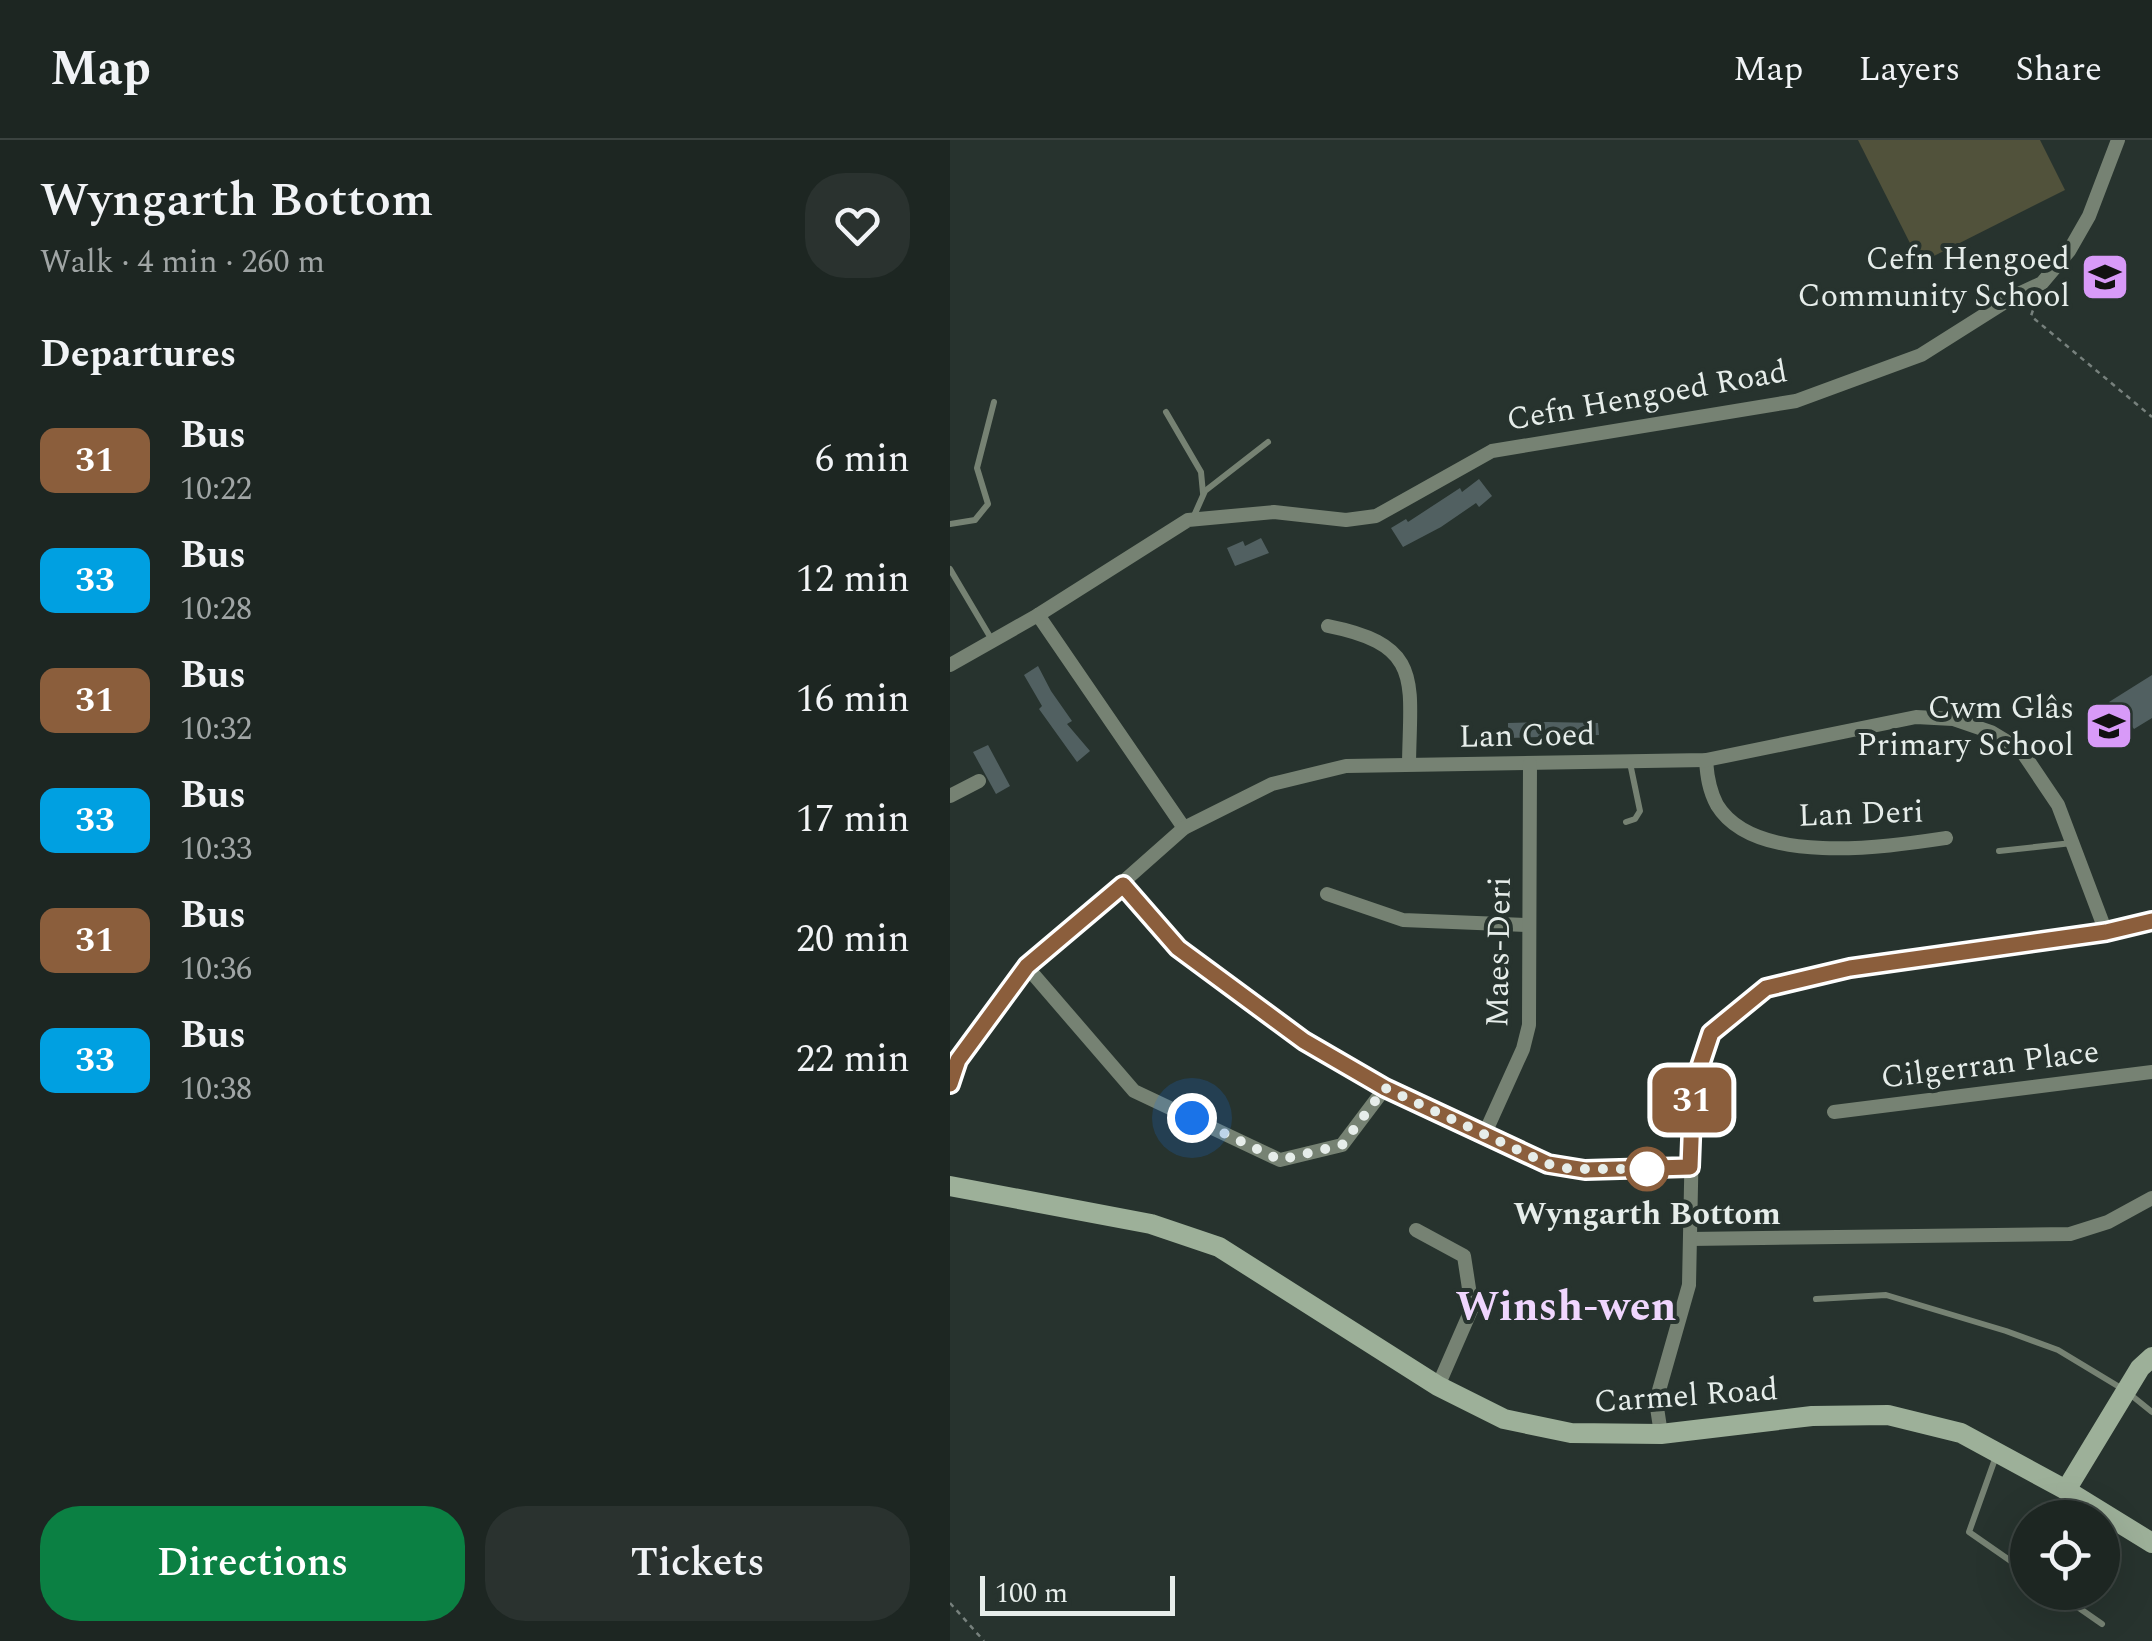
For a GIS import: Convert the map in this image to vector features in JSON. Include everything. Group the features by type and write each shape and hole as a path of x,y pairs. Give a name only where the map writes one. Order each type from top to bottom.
{"street":[{"name":"Cefn Hengoed Road","path":"950,665 1192,520 1274,512 1346,520 1376,516 1492,451 1796,402 1921,355 2042,283 2069,250 2089,216 2118,140"},
{"path":"1038,615 1184,828"},
{"path":"1328,626 1382,641 1396,654 1410,692 1408,764"},
{"name":"Lan Coed","path":"950,1084 954,1058 1027,966 1184,828 1272,784 1346,766 1706,760 1916,716 1953,718 1990,732 2021,750 2058,805 2106,932"},
{"name":"Lan Deri","path":"1706,760 1708,784 1719,808 1761,838 1794,847 1828,847 1895,846 1946,838"},
{"name":"Maes-Deri","path":"1485,1132 1523,1049 1529,1025 1530,764"},
{"path":"950,796 979,781"},
{"path":"1123,885 1178,948 1304,1041 1385,1088 1548,1164 1570,1169 1690,1167"},
{"path":"1327,894 1403,920 1529,925"},
{"path":"1661,1434 1656,1402 1689,1285 1693,1087 1711,1033 1766,988 1850,968 2152,922"},
{"path":"1027,966 1134,1091 1280,1160 1342,1145 1385,1088"},
{"name":"Cilgerran Place","path":"1834,1112 2152,1072"},
{"name":"Carmel Road","path":"950,1186 1151,1224 1219,1247 1438,1386 1504,1419 1571,1433 1661,1434 1812,1416 1888,1415 1960,1434 2066,1490 2152,1544"},
{"path":"1690,1239 2070,1234 2108,1222 2152,1198"},
{"path":"1416,1230 1464,1256 1472,1308 1438,1386"},
{"path":"2066,1490 2140,1368 2152,1357"}],"lane":[{"path":"950,524 975,520 988,504 976,468 994,402"},
{"path":"1166,412 1201,472 1204,495"},
{"path":"1192,520 1204,495 1268,442"},
{"path":"950,569 993,641"},
{"path":"1626,822 1640,812 1629,762"},
{"path":"1999,850 2073,843"},
{"path":"1816,1299 1886,1295 2006,1330 2058,1350 2126,1391 2152,1412"},
{"path":"1998,1453 1970,1532 2010,1560"},
{"path":"2082,1610 2102,1624"}],"path":[{"path":"2042,283 2031,316 2152,417"},
{"path":"950,1603 984,1641"}],"green space":[{"path":"1858,140 2040,140 2065,190 1920,263"}],"building":[{"path":"1479,479 1492,496 1479,507 1476,503 1403,547 1391,528 1406,519 1408,522 1460,488 1462,492"},
{"path":"1261,538 1269,553 1235,566 1227,548 1243,541 1245,546"},
{"path":"1038,666 1072,721 1067,724 1090,751 1077,762 1039,709 1042,706 1024,675"},
{"path":"2152,675 2152,718 2134,729 2126,718 2121,721 2109,702"},
{"path":"1508,723 1598,723 1599,735 1508,738"},
{"path":"988,745 1010,786 996,794 973,752"}],"bus line":[{"name":"31","path":"950,1084 958,1060 1027,966 1123,885 1178,948 1304,1041 1385,1088 1548,1164 1585,1170 1690,1167 1693,1087 1711,1033 1766,988 1850,968 2106,932 2152,921"}],"place":[{"name":"Cefn Hengoed Community School","path":"2105,277"},
{"name":"Cwm Glâs Primary School","path":"2109,726"},
{"name":"Wyngarth Bottom","path":"1647,1169"}],"district":[{"name":"Winsh-wen","path":"1566,1307"}],"route":[{"path":"1192,1118 1280,1160 1342,1145 1385,1088 1548,1164 1570,1169 1647,1169"}]}
